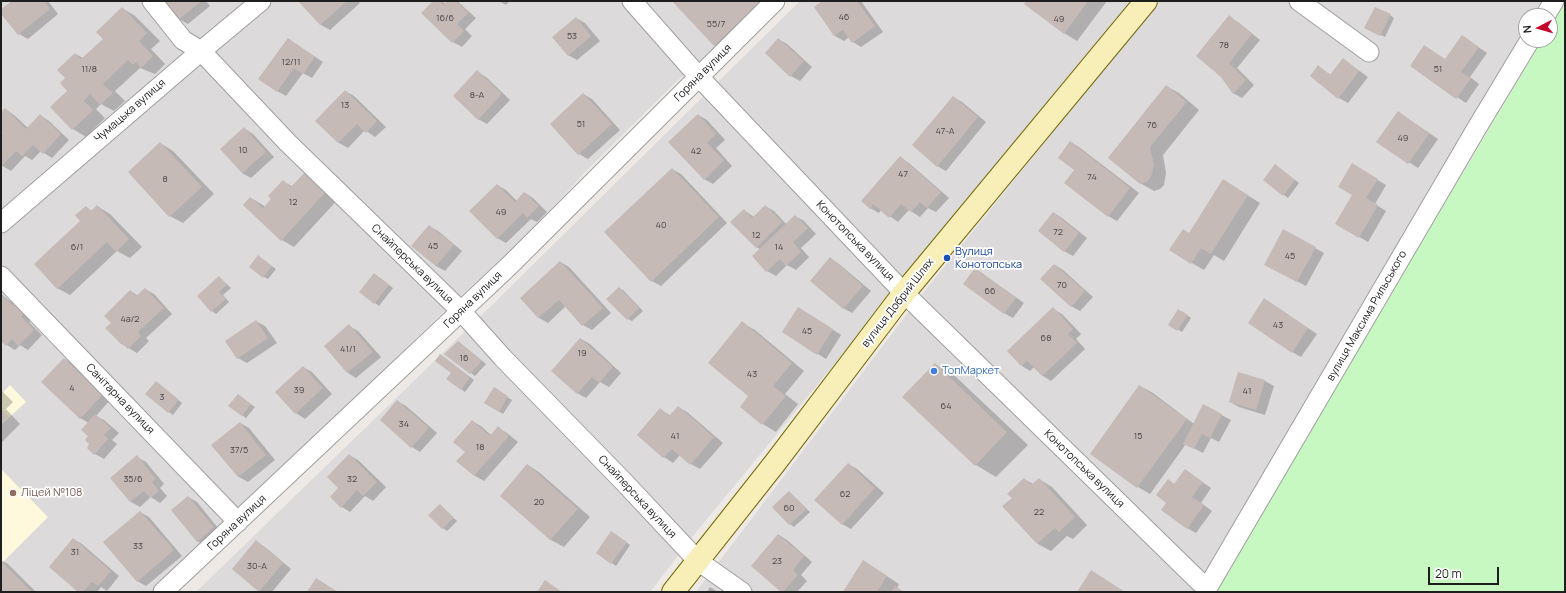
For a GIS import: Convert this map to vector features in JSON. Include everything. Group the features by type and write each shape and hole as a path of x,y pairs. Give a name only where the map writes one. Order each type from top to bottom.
{"street":[{"name":"Снайперська вулиця","path":"152,1 183,40 201,51 294,148 461,311 503,358 623,481 698,561 742,592"},
{"name":"Чумацька вулиця","path":"1,223 261,1"},
{"name":"Конотопська вулиця","path":"632,1 699,77 904,293 1206,591"},
{"name":"Горяна вулиця","path":"163,592 461,311 775,1"},
{"name":"вулиця Добрий Шлях","path":"673,592 775,463 904,293 1146,1"},
{"path":"1299,1 1369,52"},
{"name":"вулиця Максима Рильського","path":"1206,591 1525,48"},
{"name":"Санітарна вулиця","path":"1,276 238,522"}],"shaded area":[{"path":"1,1 765,1 714,50 676,82 588,169 527,235 442,313 226,524 152,592 1,592"},
{"path":"800,1 1133,1 693,536 650,592 196,592 486,311"},
{"path":"1159,1 1550,1 1546,8 1518,8 1518,48 1521,48 1201,592 696,592 919,298"},
{"path":"10,385 26,402 1,425 1,392 2,393"},
{"name":"Ліцей №108","path":"1,469 48,517 1,564"}],"green space":[{"path":"1565,2 1565,592 1214,592 1537,48 1558,48 1558,14"}],"building":[{"path":"12,1 44,1 50,9 18,35 1,14 1,9"},
{"path":"164,1 202,1 179,19"},
{"path":"298,1 347,1 320,25"},
{"path":"433,1 440,1 444,5 447,1 456,1 468,13 457,24 464,31 452,43 421,13"},
{"path":"672,1 762,1 714,46"},
{"path":"822,1 857,1 875,26 852,43 843,30 834,36 814,7"},
{"path":"1026,1 1088,1 1064,34 1024,4"},
{"path":"122,7 147,33 139,41 153,56 141,68 136,62 133,65 128,60 103,84 113,93 100,105 90,94 84,101 93,110 72,130 50,107 67,91 60,83 65,78 57,70 75,53 81,59 103,39 96,32"},
{"path":"1375,7 1391,14 1380,36 1364,28"},
{"path":"1229,15 1252,34 1229,63 1246,80 1233,94 1221,77 1196,56"},
{"path":"576,17 591,36 568,56 552,37"},
{"path":"1462,35 1479,47 1461,72 1471,78 1456,99 1410,66 1424,45 1445,59"},
{"path":"288,38 315,57 303,74 294,68 277,92 258,79"},
{"path":"778,38 804,61 790,77 765,53"},
{"path":"1343,58 1359,71 1338,99 1310,76 1318,65 1330,75"},
{"path":"477,70 502,94 478,120 453,96"},
{"path":"1166,85 1187,102 1150,147 1154,165 1151,177 1147,182 1140,184 1108,158"},
{"path":"345,90 377,121 366,133 357,124 338,143 315,121"},
{"path":"583,93 612,124 578,155 550,124"},
{"path":"953,96 978,117 937,167 912,145"},
{"path":"5,108 26,129 40,114 61,134 43,154 33,145 22,156 16,151 1,167 1,135 3,133 1,131 1,112"},
{"path":"1398,111 1429,134 1408,164 1376,142"},
{"path":"698,114 716,134 707,143 724,160 704,180 668,142"},
{"path":"244,127 266,152 242,173 220,149"},
{"path":"1070,141 1130,188 1108,217 1064,183 1074,170 1058,158"},
{"path":"160,142 202,187 169,217 128,172"},
{"path":"900,156 941,192 927,208 920,202 911,212 901,204 889,218 873,204 870,209 861,201"},
{"path":"1352,163 1378,179 1366,198 1378,205 1359,238 1335,224 1352,195 1338,187"},
{"path":"1275,164 1295,180 1283,196 1263,180"},
{"path":"309,168 330,187 281,241 243,205 250,197 263,208 271,199 268,196 283,180 291,187"},
{"path":"672,168 719,217 651,282 604,232"},
{"path":"1223,179 1248,195 1211,254 1201,248 1191,264 1169,250 1183,229 1189,233"},
{"path":"497,184 515,202 524,192 539,206 527,218 523,213 497,239 469,211"},
{"path":"97,205 129,239 116,252 107,242 57,289 34,264 80,221 75,215 86,206 91,211"},
{"path":"765,205 782,222 756,248 730,222 744,209 752,218"},
{"path":"1053,212 1079,233 1064,252 1038,231"},
{"path":"795,215 808,228 793,242 801,252 786,266 780,259 766,272 752,256"},
{"path":"429,225 454,245 436,266 411,246"},
{"path":"1283,229 1316,247 1297,282 1264,265"},
{"path":"258,255 272,266 263,278 249,267"},
{"path":"830,257 863,286 843,309 810,281"},
{"path":"560,261 603,308 582,326 559,300 538,318 520,298"},
{"path":"1054,264 1085,291 1071,307 1040,279"},
{"path":"975,268 1016,298 1004,314 963,284"},
{"path":"374,273 389,285 374,304 359,292"},
{"path":"219,276 227,285 219,292 226,299 211,312 197,296"},
{"path":"619,287 639,308 627,320 606,299"},
{"path":"145,288 164,308 138,332 141,336 128,349 105,328 111,323 104,316 130,290 136,296"},
{"path":"1,294 12,305 19,298 29,308 21,316 34,330 18,346 12,339 6,346 1,341"},
{"path":"1264,298 1308,328 1292,353 1248,323"},
{"path":"798,307 833,329 817,355 782,332"},
{"path":"1053,307 1073,329 1068,334 1077,343 1042,376 1027,361 1021,366 1007,351"},
{"path":"1178,309 1188,315 1177,331 1168,325"},
{"path":"256,320 268,338 237,359 225,341"},
{"path":"742,321 792,363 773,386 786,396 762,425 740,407 748,396 708,363"},
{"path":"349,324 373,352 347,373 324,346"},
{"path":"580,338 613,367 599,383 592,377 577,394 551,371"},
{"path":"458,341 482,361 470,374 444,354"},
{"path":"440,354 470,377 461,390 446,379 451,373 435,361"},
{"path":"64,358 102,395 80,419 41,382"},
{"path":"935,363 1007,432 975,466 902,397"},
{"path":"303,366 323,388 295,414 275,392"},
{"path":"1238,372 1265,380 1256,410 1229,402"},
{"path":"156,381 179,400 168,413 145,394"},
{"path":"1139,385 1187,419 1137,488 1090,454"},
{"path":"494,387 508,396 499,412 484,403"},
{"path":"238,394 251,404 242,416 228,406"},
{"path":"397,400 429,428 411,448 380,420"},
{"path":"1203,404 1222,414 1210,438 1202,434 1194,449 1183,444"},
{"path":"678,406 714,437 690,465 672,449 663,458 637,435 660,408 669,416"},
{"path":"1,409 8,416 1,423"},
{"path":"95,414 111,428 104,435 108,439 94,455 87,448 89,444 85,440 88,436 81,430"},
{"path":"472,420 490,436 498,426 509,436 474,476 456,461 465,452 453,442"},
{"path":"240,422 266,455 238,477 211,445"},
{"path":"349,454 377,482 363,496 357,490 341,508 330,497 338,488 327,477"},
{"path":"137,455 156,479 152,482 159,491 150,498 144,491 130,502 110,478"},
{"path":"848,463 875,488 842,525 814,500"},
{"path":"527,464 578,509 550,540 500,496"},
{"path":"1185,469 1203,482 1192,497 1204,505 1187,529 1161,510 1166,503 1156,495 1168,479 1174,484"},
{"path":"1024,478 1031,485 1039,478 1075,517 1059,532 1055,528 1037,544 1002,506 1012,498 1007,494"},
{"path":"789,491 807,509 789,525 772,507"},
{"path":"188,496 214,527 197,542 171,510"},
{"path":"440,504 454,518 442,529 428,515"},
{"path":"140,511 174,550 137,582 103,542"},
{"path":"611,531 627,542 611,564 596,553"},
{"path":"778,534 804,556 793,570 798,575 783,592 781,592 751,566"},
{"path":"73,538 111,571 98,586 92,582 83,592 78,592 49,567"},
{"path":"256,540 283,563 259,592 232,569"},
{"path":"863,560 887,576 877,592 843,592"},
{"path":"1,561 32,592 1,592"},
{"path":"1091,570 1125,592 1077,592"},
{"path":"316,578 338,592 307,592"},
{"path":"545,580 562,592 537,592"},
{"path":"895,586 904,592 891,592"}],"place":[{"name":"Вулиця Конотопська","path":"947,258"},
{"name":"ТопМаркет","path":"934,371"},
{"name":"Ліцей №108","path":"13,493"}]}
